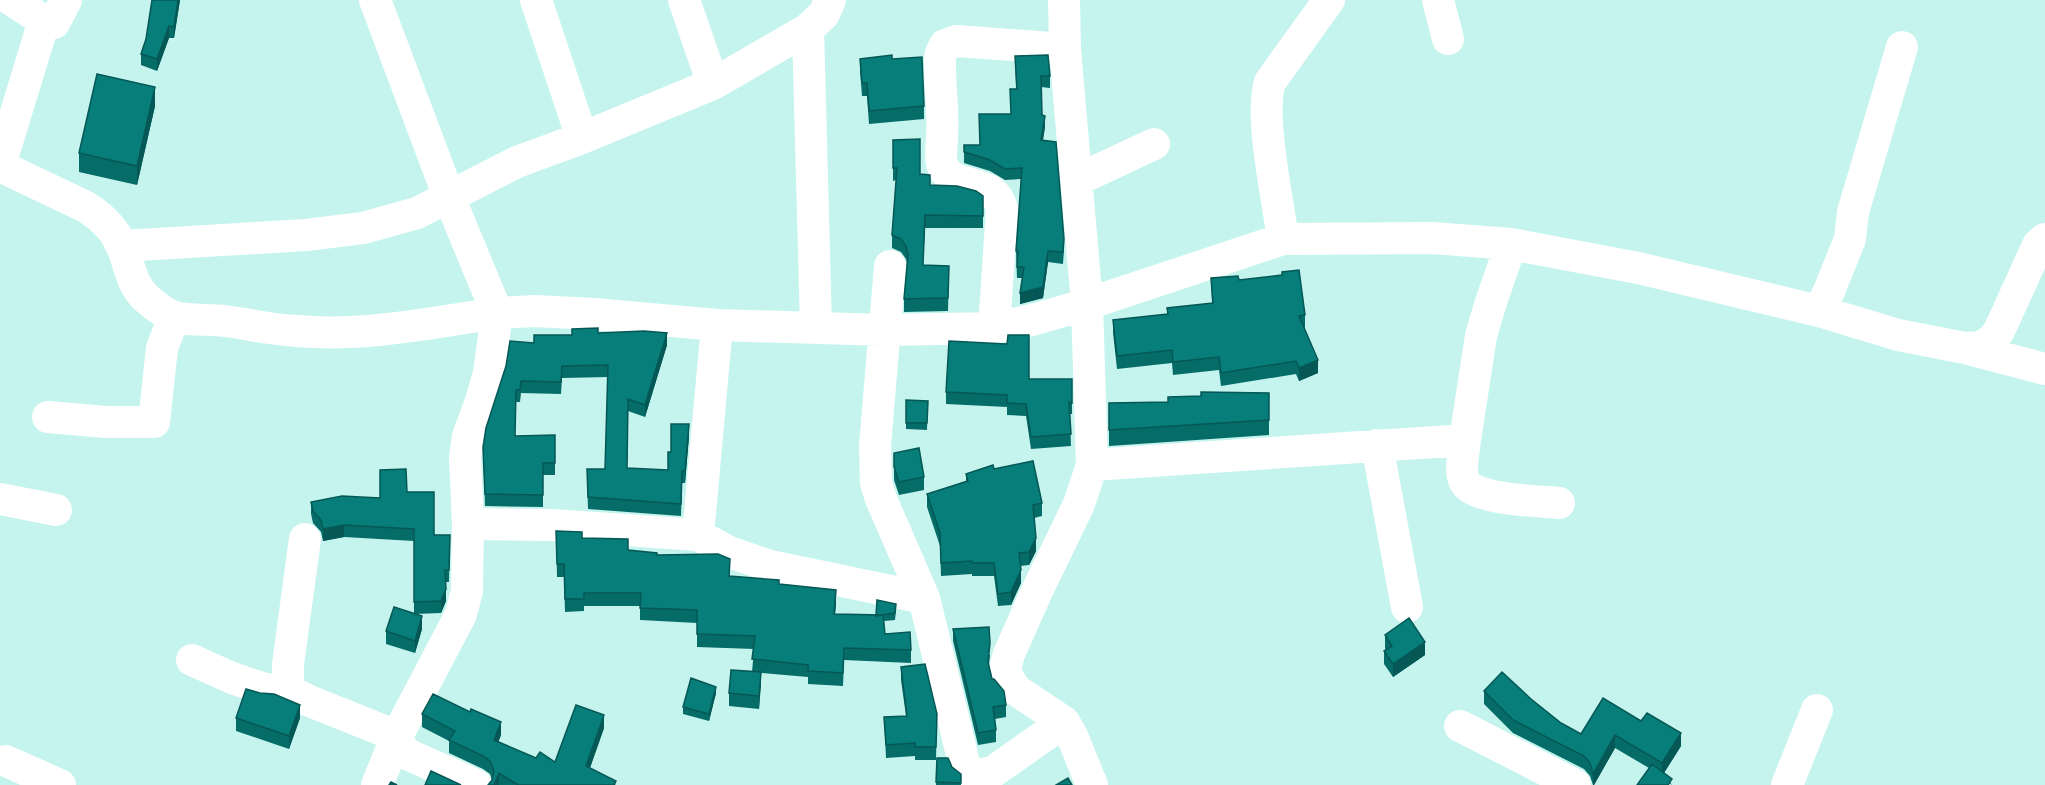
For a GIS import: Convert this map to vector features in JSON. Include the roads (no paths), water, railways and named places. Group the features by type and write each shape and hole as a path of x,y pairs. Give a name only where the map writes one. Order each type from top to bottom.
{"street":[{"path":"12,0 44,21 54,23 66,0"},
{"path":"375,0 449,197 496,313 489,373 466,447 467,591 461,614 397,736 377,785"},
{"path":"536,0 582,138"},
{"path":"684,0 713,84"},
{"path":"122,246 306,235 363,228 417,213 517,162 713,84 808,29 824,14 830,0"},
{"path":"1064,0 1065,49 1088,304 1092,465 1079,504 1037,591 1005,668 1016,690 1064,722 1092,785"},
{"path":"1283,239 1268,134 1267,91 1270,82 1329,0"},
{"path":"1438,0 1448,39"},
{"path":"44,21 0,165 86,207 110,226 122,246 130,273 137,286 147,299 174,317 224,321 298,332 393,329 496,313 534,311 717,325 885,330 994,328 1088,304 1283,239 1422,238 1511,244 1638,268 1819,311 1898,334 1965,348 2045,369"},
{"path":"808,29 816,327"},
{"path":"994,328 1002,209 999,198 991,191 952,177 944,170 941,161 944,110 940,55 945,45 956,41 1065,49"},
{"path":"1819,311 1850,239 1853,212 1902,47"},
{"path":"1077,180 1154,144"},
{"path":"1965,348 1981,347 1992,340 1999,331 2038,244 2045,239"},
{"path":"1511,244 1481,336 1465,440 1464,482 1477,492 1489,495 1559,503"},
{"path":"890,266 875,446 876,483 924,598 964,763 968,771 980,775 994,771 1064,722"},
{"path":"48,417 106,422 154,422 162,348 174,317"},
{"path":"698,535 717,325"},
{"path":"1092,465 1465,440"},
{"path":"1377,445 1407,607"},
{"path":"0,500 56,510"},
{"path":"468,524 552,525 698,535 729,552 770,566 924,598"},
{"path":"288,690 288,664 305,539"},
{"path":"192,660 232,678 265,689 288,690 397,736 401,747 407,754 476,785"},
{"path":"1787,785 1817,711"},
{"path":"1460,726 1575,785"},
{"path":"6,761 60,785"}]}
